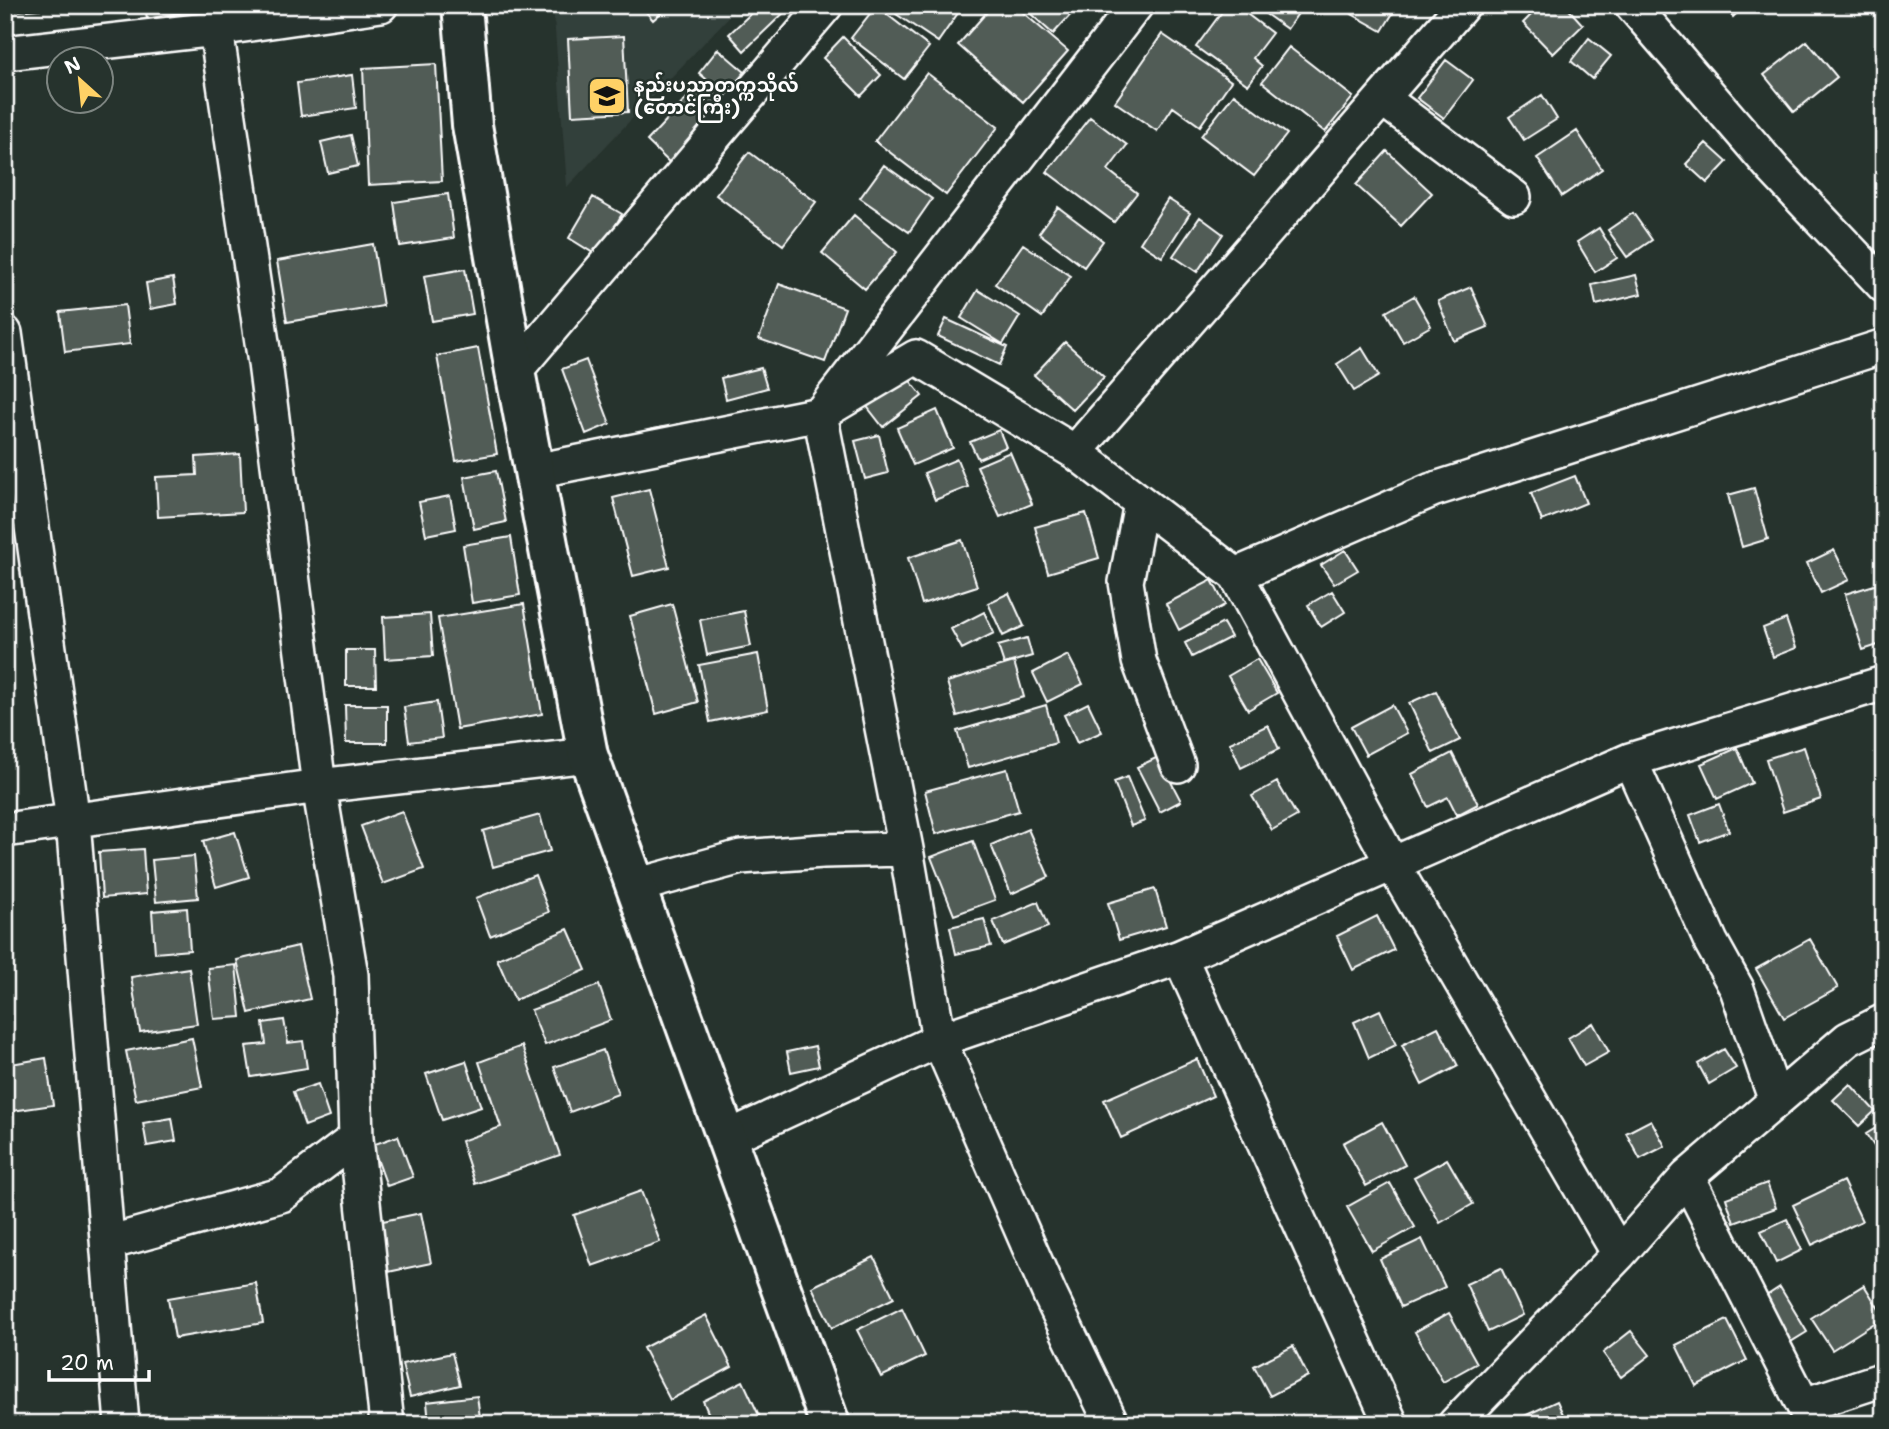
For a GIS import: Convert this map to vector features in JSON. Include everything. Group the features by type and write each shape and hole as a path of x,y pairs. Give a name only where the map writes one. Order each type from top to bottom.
{"main road":[{"path":"462,5 472,125 514,371 587,755 830,1424"}],"street":[{"path":"5,52 216,29 381,5"},
{"path":"514,371 826,5"},
{"path":"1112,1424 1050,1295 939,1040 906,849 820,414 1136,5"},
{"path":"1075,452 1464,5"},
{"path":"1632,5 1774,170 1884,286"},
{"path":"216,29 265,363 319,786 352,975 356,1138 387,1424"},
{"path":"1382,99 1514,197"},
{"path":"5,333 73,821 122,1424"},
{"path":"1236,575 1432,490 1884,346"},
{"path":"535,471 820,414 916,357 1075,452 1236,575 1392,863 1619,1254"},
{"path":"1141,503 1126,582 1139,661 1178,765"},
{"path":"727,1138 939,1040 1180,957 1630,760 1884,683"},
{"path":"5,830 319,786 587,755"},
{"path":"1630,760 1711,942 1737,989 1776,1101"},
{"path":"635,886 741,857 906,849"},
{"path":"1180,957 1391,1424"},
{"path":"1459,1422 1619,1254 1687,1177 1848,1039 1884,1021"},
{"path":"108,1243 281,1195 356,1138"},
{"path":"1687,1177 1809,1414 1884,1379"}],"shaded area":[{"name":"နည်းပညာတက္ကသိုလ် (တောင်ကြီး)","path":"553,5 740,5 567,187"}],"building":[{"path":"16,5 61,5 61,7 16,11"},
{"path":"145,5 194,5 195,10 147,19"},
{"path":"640,5 670,5 653,20"},
{"path":"760,5 792,5 744,51 729,34"},
{"path":"901,5 947,5 958,13 938,42 896,14"},
{"path":"993,5 1014,5 1068,51 1023,102 958,45"},
{"path":"1021,5 1067,5 1074,11 1053,34"},
{"path":"1227,5 1235,5 1272,33 1253,58 1262,66 1248,85 1196,47"},
{"path":"1253,5 1304,5 1287,29"},
{"path":"1357,5 1398,5 1382,31 1352,14"},
{"path":"1541,5 1565,5 1583,25 1553,54 1523,23"},
{"path":"1722,5 1745,5 1733,17"},
{"path":"876,6 929,47 904,79 851,38"},
{"path":"1162,34 1231,81 1200,126 1173,107 1157,131 1115,102"},
{"path":"624,36 628,112 572,115 568,39"},
{"path":"843,37 881,75 861,96 823,58"},
{"path":"1589,38 1611,56 1592,79 1571,61"},
{"path":"1807,41 1837,77 1794,112 1764,75"},
{"path":"1289,47 1353,97 1325,132 1262,82"},
{"path":"718,49 745,72 725,95 699,73"},
{"path":"1446,60 1473,80 1444,118 1417,98"},
{"path":"436,64 442,181 368,185 363,68"},
{"path":"927,73 998,127 946,195 875,141"},
{"path":"352,75 356,108 301,116 297,83"},
{"path":"702,82 728,106 672,165 647,141"},
{"path":"1234,94 1287,134 1254,176 1201,136"},
{"path":"1542,95 1557,119 1524,140 1509,117"},
{"path":"1090,117 1127,145 1108,170 1137,193 1114,222 1047,172"},
{"path":"1577,131 1602,169 1562,196 1537,158"},
{"path":"351,135 358,166 328,173 321,142"},
{"path":"1706,143 1727,162 1707,183 1686,164"},
{"path":"1387,151 1432,193 1401,226 1356,185"},
{"path":"749,152 816,202 783,245 716,195"},
{"path":"884,165 932,199 909,232 860,198"},
{"path":"448,194 454,238 400,246 394,202"},
{"path":"593,197 622,214 598,256 569,238"},
{"path":"1168,199 1190,213 1162,257 1140,243"},
{"path":"1058,207 1103,241 1084,267 1039,233"},
{"path":"1633,213 1652,240 1627,257 1608,230"},
{"path":"854,215 897,252 865,289 822,253"},
{"path":"1200,217 1223,234 1197,272 1173,256"},
{"path":"1599,228 1617,258 1595,272 1577,242"},
{"path":"373,244 383,306 287,322 277,261"},
{"path":"1023,244 1071,276 1042,317 995,284"},
{"path":"465,269 473,314 432,321 424,276"},
{"path":"1636,275 1641,294 1596,305 1592,285"},
{"path":"173,278 177,304 150,309 146,283"},
{"path":"779,284 845,308 825,362 759,339"},
{"path":"1471,287 1488,327 1454,341 1438,301"},
{"path":"978,290 1020,316 1003,344 961,318"},
{"path":"1414,296 1431,326 1403,342 1386,312"},
{"path":"125,305 130,344 65,352 60,312"},
{"path":"946,319 1007,347 999,365 938,336"},
{"path":"1065,342 1104,377 1073,410 1034,375"},
{"path":"478,348 497,454 456,461 437,356"},
{"path":"1362,348 1379,376 1354,391 1337,364"},
{"path":"586,360 610,424 586,434 562,369"},
{"path":"761,368 767,388 726,399 721,378"},
{"path":"905,374 922,396 883,427 865,404"},
{"path":"937,410 953,448 913,465 897,428"},
{"path":"999,430 1006,447 978,459 970,442"},
{"path":"879,435 888,473 865,479 855,441"},
{"path":"1010,452 1032,504 1000,517 977,466"},
{"path":"240,454 243,512 158,517 156,477 197,475 196,457"},
{"path":"957,459 968,487 935,500 924,473"},
{"path":"496,471 506,522 474,529 464,477"},
{"path":"1575,476 1586,503 1542,521 1531,493"},
{"path":"1754,488 1768,539 1742,547 1728,495"},
{"path":"649,489 669,567 633,576 613,498"},
{"path":"450,496 456,529 426,535 419,502"},
{"path":"1086,513 1099,558 1048,573 1035,527"},
{"path":"511,537 520,595 472,603 463,545"},
{"path":"962,540 977,586 922,604 908,558"},
{"path":"1345,550 1358,570 1334,584 1321,565"},
{"path":"1834,550 1849,580 1821,593 1807,563"},
{"path":"1212,580 1225,605 1179,630 1166,604"},
{"path":"1884,582 1884,643 1863,650 1845,594"},
{"path":"1332,591 1345,612 1321,627 1308,605"},
{"path":"1009,593 1024,626 1003,636 988,603"},
{"path":"524,604 542,714 457,729 438,618"},
{"path":"672,604 698,702 656,714 630,616"},
{"path":"744,611 751,646 707,655 700,620"},
{"path":"984,612 994,633 962,649 951,629"},
{"path":"430,614 433,656 385,659 383,617"},
{"path":"1786,619 1796,648 1773,657 1763,628"},
{"path":"1223,623 1231,637 1192,657 1185,643"},
{"path":"1027,638 1032,656 1004,664 998,646"},
{"path":"346,650 375,650 376,686 346,686"},
{"path":"758,654 768,710 710,722 699,665"},
{"path":"1068,655 1083,684 1047,702 1033,673"},
{"path":"1257,659 1277,693 1248,710 1228,676"},
{"path":"1014,662 1024,697 957,716 947,682"},
{"path":"1436,691 1460,740 1433,753 1409,703"},
{"path":"437,702 442,738 409,742 404,707"},
{"path":"1088,703 1102,732 1077,743 1064,715"},
{"path":"345,705 387,705 387,743 346,743"},
{"path":"1046,705 1056,743 968,768 957,731"},
{"path":"1392,705 1407,733 1366,755 1351,727"},
{"path":"1268,725 1279,749 1241,768 1230,743"},
{"path":"1804,747 1821,799 1783,812 1766,759"},
{"path":"1737,748 1752,783 1717,799 1701,764"},
{"path":"1452,753 1478,804 1457,815 1448,797 1428,807 1412,774"},
{"path":"1158,757 1181,801 1160,812 1137,767"},
{"path":"1007,769 1019,811 936,834 925,791"},
{"path":"1127,777 1145,821 1131,826 1114,782"},
{"path":"1277,782 1297,816 1272,830 1252,796"},
{"path":"1719,804 1729,831 1700,842 1690,815"},
{"path":"402,811 424,869 383,884 361,826"},
{"path":"540,815 550,851 493,867 483,831"},
{"path":"1028,829 1049,877 1011,894 991,845"},
{"path":"235,832 249,877 216,887 203,841"},
{"path":"973,841 995,900 954,915 931,857"},
{"path":"143,849 146,894 102,898 99,852"},
{"path":"194,856 198,898 156,902 152,860"},
{"path":"535,875 549,912 490,936 476,898"},
{"path":"1155,889 1166,926 1119,940 1108,903"},
{"path":"1038,902 1048,927 1003,945 993,921"},
{"path":"187,908 190,950 155,953 152,911"},
{"path":"1377,916 1394,950 1353,970 1337,936"},
{"path":"984,919 991,946 956,954 950,927"},
{"path":"568,929 586,970 515,1000 497,959"},
{"path":"1810,939 1838,988 1784,1018 1756,969"},
{"path":"298,946 310,999 249,1013 237,960"},
{"path":"236,965 241,1017 214,1019 208,968"},
{"path":"189,968 197,1024 140,1032 131,977"},
{"path":"599,985 611,1020 545,1045 531,1010"},
{"path":"1380,1010 1396,1045 1369,1058 1354,1022"},
{"path":"284,1020 288,1043 303,1041 307,1068 251,1077 246,1046 266,1044 263,1023"},
{"path":"1593,1023 1609,1052 1584,1066 1568,1038"},
{"path":"1438,1027 1458,1066 1422,1085 1402,1045"},
{"path":"192,1038 202,1087 136,1100 126,1051"},
{"path":"522,1046 560,1155 475,1184 461,1141 501,1127 479,1062"},
{"path":"815,1046 819,1066 791,1072 787,1052"},
{"path":"1724,1049 1736,1068 1709,1084 1698,1064"},
{"path":"603,1050 618,1094 570,1112 554,1067"},
{"path":"46,1058 53,1105 5,1112 5,1065"},
{"path":"1197,1059 1213,1096 1121,1138 1104,1100"},
{"path":"466,1061 481,1107 442,1120 426,1074"},
{"path":"318,1084 329,1117 305,1126 293,1092"},
{"path":"1850,1084 1875,1111 1859,1126 1833,1100"},
{"path":"172,1118 176,1141 147,1146 143,1123"},
{"path":"1651,1120 1665,1146 1640,1159 1626,1133"},
{"path":"1382,1122 1405,1165 1366,1186 1343,1143"},
{"path":"1884,1123 1884,1161 1866,1134"},
{"path":"398,1136 413,1177 387,1186 372,1145"},
{"path":"1447,1159 1473,1204 1440,1223 1414,1177"},
{"path":"1843,1181 1862,1221 1812,1245 1793,1205"},
{"path":"1390,1183 1415,1227 1372,1251 1347,1207"},
{"path":"1767,1183 1776,1208 1734,1223 1726,1198"},
{"path":"641,1191 660,1242 592,1266 574,1215"},
{"path":"421,1213 431,1263 388,1272 378,1222"},
{"path":"1787,1219 1802,1250 1776,1263 1761,1231"},
{"path":"1422,1239 1445,1287 1401,1307 1380,1259"},
{"path":"874,1257 894,1298 832,1328 812,1287"},
{"path":"1501,1268 1523,1315 1488,1332 1466,1284"},
{"path":"256,1283 263,1323 175,1338 168,1298"},
{"path":"1864,1285 1884,1317 1832,1350 1811,1318"},
{"path":"1780,1287 1807,1332 1789,1343 1763,1298"},
{"path":"902,1308 925,1356 881,1377 857,1330"},
{"path":"1449,1313 1477,1363 1443,1382 1415,1332"},
{"path":"706,1315 732,1367 670,1400 643,1348"},
{"path":"1727,1320 1747,1360 1696,1386 1676,1345"},
{"path":"1631,1331 1650,1355 1621,1377 1603,1353"},
{"path":"1293,1346 1308,1376 1270,1396 1254,1366"},
{"path":"452,1353 460,1385 410,1397 402,1364"},
{"path":"743,1381 763,1424 713,1424 703,1401"},
{"path":"477,1396 481,1424 429,1424 427,1402"},
{"path":"1557,1401 1567,1423 1525,1424 1522,1417"}],"place":[{"name":"နည်းပညာတက္ကသိုလ် (တောင်ကြီး)","path":"607,96"}]}
